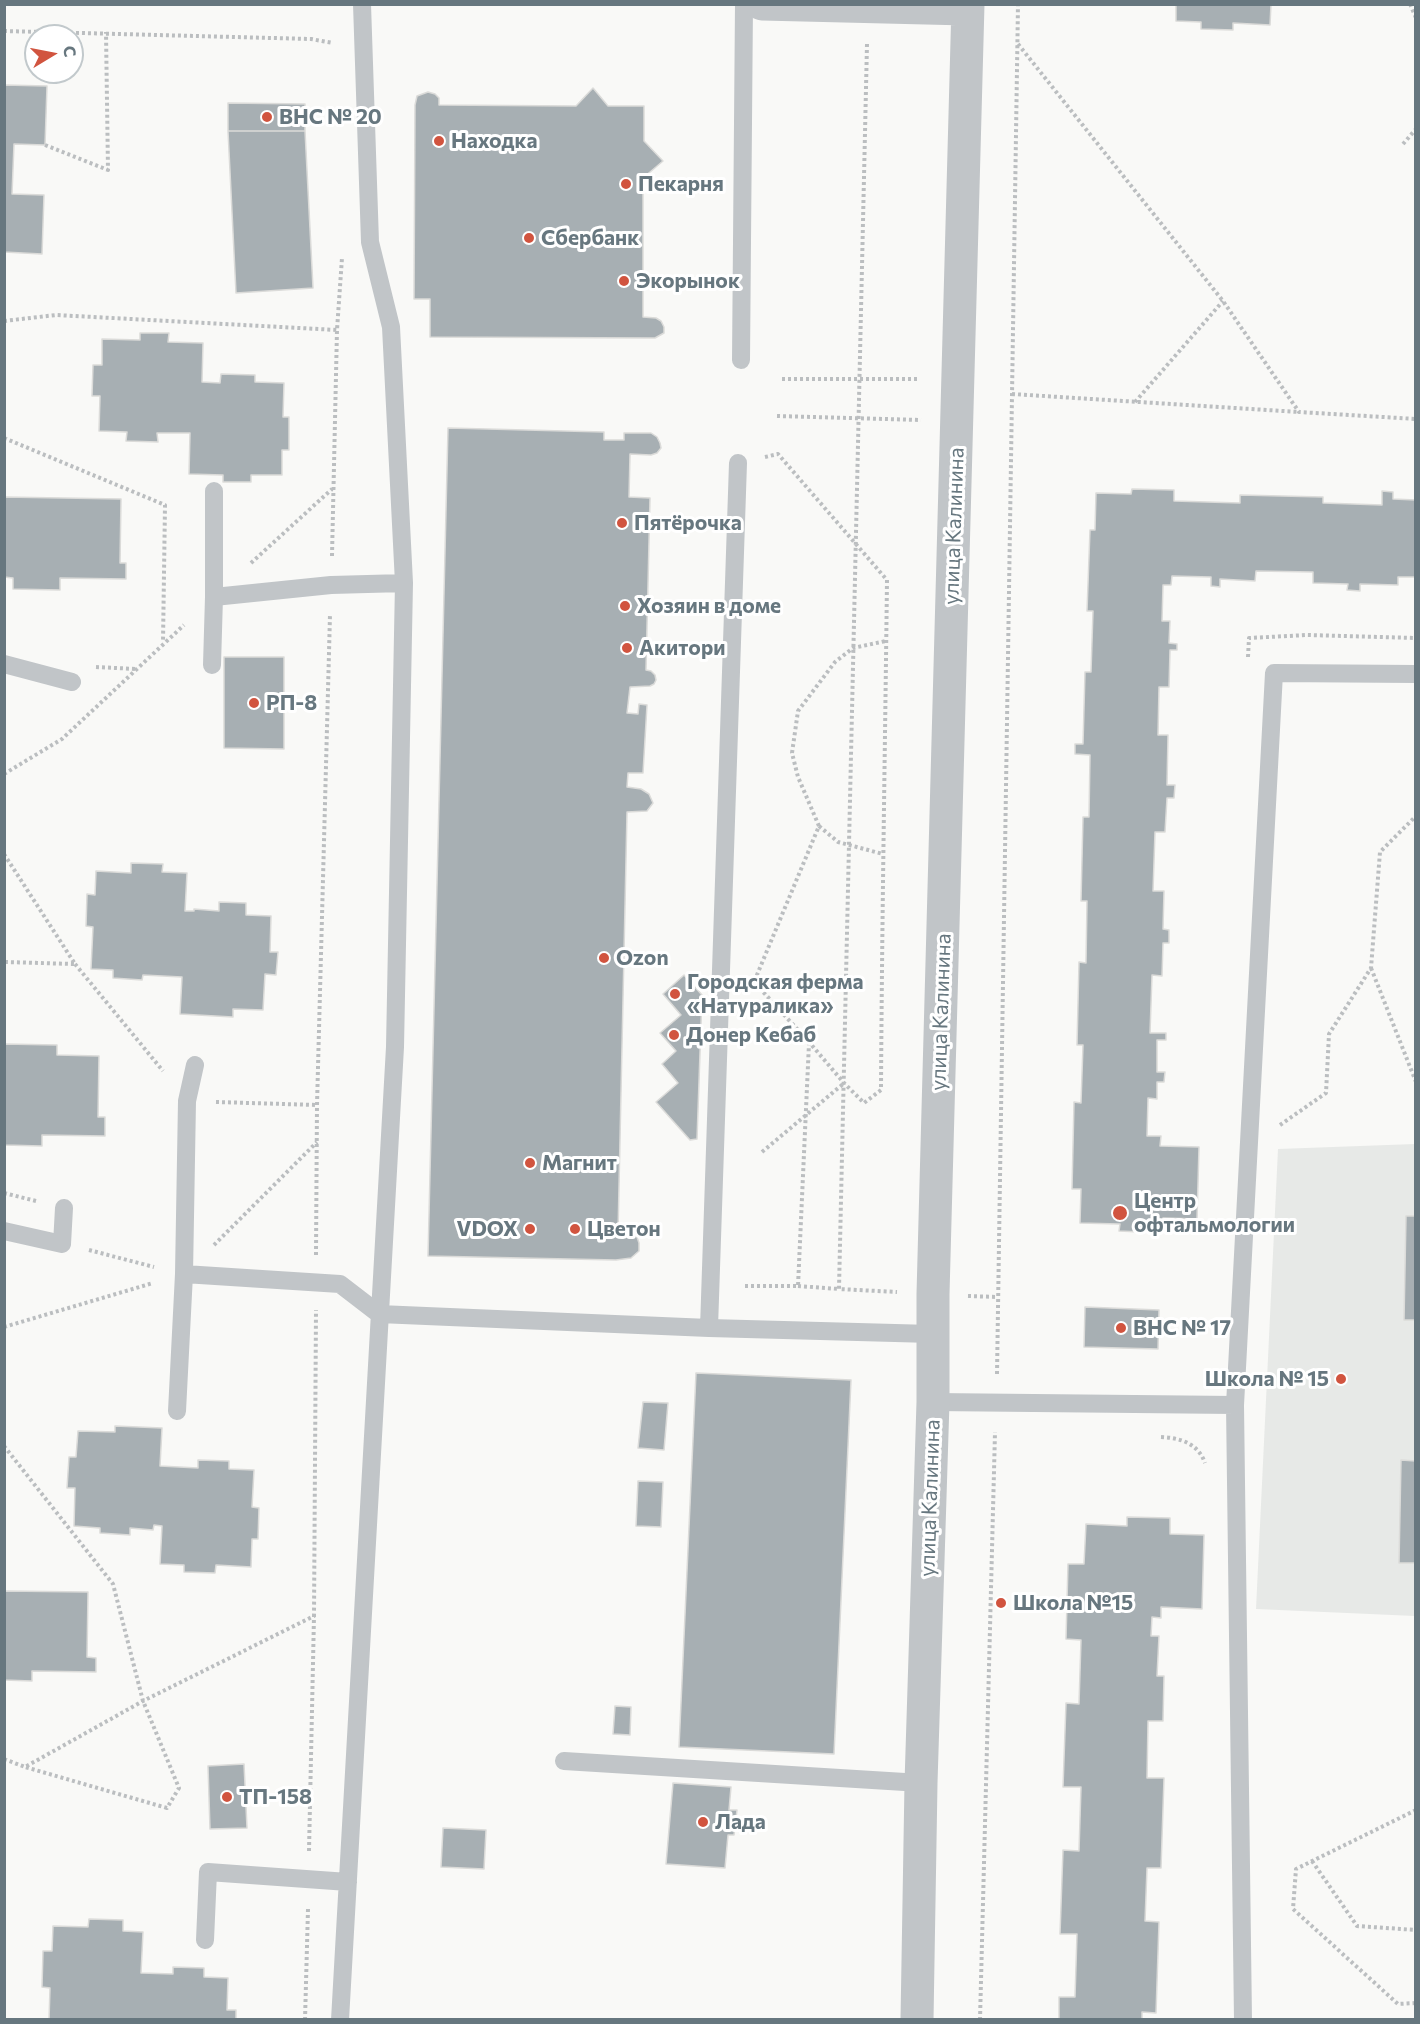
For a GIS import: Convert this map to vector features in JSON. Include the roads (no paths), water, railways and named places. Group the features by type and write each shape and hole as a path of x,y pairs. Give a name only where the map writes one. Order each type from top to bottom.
{"street":[{"path":"762,4 967,7"},
{"name":"улица Калинина","path":"917,2019 921,1783 933,1402 933,1294 967,7"}],"lane":[{"path":"340,2019 395,1047 404,583 392,327 370,242 362,4"},
{"path":"741,360 744,4"},
{"path":"709,1328 738,463"},
{"path":"212,665 214,491"},
{"path":"214,597 331,585 404,583"},
{"path":"4,664 72,682"},
{"path":"1243,2019 1235,1405 1274,673 1416,674"},
{"path":"177,1411 184,1274 187,1101 195,1065"},
{"path":"4,1231 62,1244 64,1208"},
{"path":"184,1274 340,1284 379,1314 709,1328 933,1334"},
{"path":"933,1402 1235,1405"},
{"path":"564,1761 921,1783"},
{"path":"205,1940 208,1872 348,1882"}],"place":[{"name":"ВНС № 20","path":"267,117"},
{"name":"Находка","path":"439,141"},
{"name":"Пекарня","path":"626,184"},
{"name":"Сбербанк","path":"529,238"},
{"name":"Экорынок","path":"624,281"},
{"name":"Пятёрочка","path":"622,523"},
{"name":"Хозяин в доме","path":"625,606"},
{"name":"Акитори","path":"627,648"},
{"name":"РП-8","path":"254,703"},
{"name":"Ozon","path":"604,958"},
{"name":"Городская ферма «Натуралика»","path":"675,994"},
{"name":"Донер Кебаб","path":"674,1035"},
{"name":"Магнит","path":"530,1163"},
{"name":"Центр офтальмологии","path":"1120,1213"},
{"name":"VDOX","path":"530,1229"},
{"name":"Цветон","path":"575,1229"},
{"name":"ВНС № 17","path":"1121,1328"},
{"name":"Школа № 15","path":"1341,1379"},
{"name":"Школа №15","path":"1001,1603"},
{"name":"ТП-158","path":"227,1797"},
{"name":"Лада","path":"703,1822"}]}
